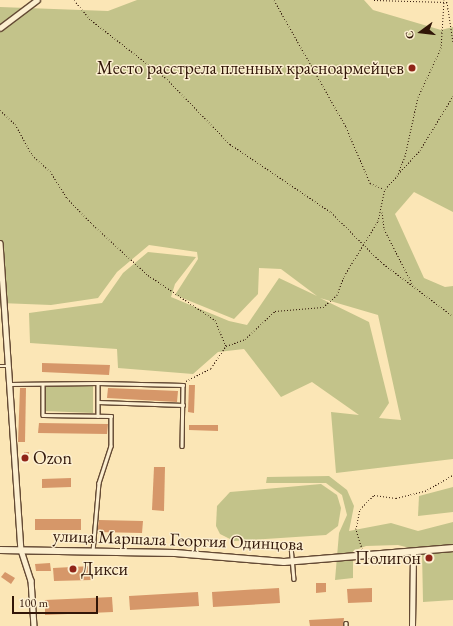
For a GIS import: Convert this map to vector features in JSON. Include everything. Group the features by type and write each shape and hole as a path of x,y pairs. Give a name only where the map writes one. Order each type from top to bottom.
{"street":[{"path":"0,28 36,0"},
{"path":"0,243 21,550 31,580 34,626"},
{"name":"улица Маршала Георгия Одинцова","path":"0,550 93,551 292,562 453,548"},
{"path":"412,552 412,626"}],"lane":[{"path":"0,366 8,366"},
{"path":"98,383 98,416"},
{"path":"9,384 98,383 183,385 182,446"},
{"path":"43,384 43,415 111,416 112,436 110,453 99,483 93,551"},
{"path":"98,402 183,405"},
{"path":"291,546 294,579"}],"path":[{"path":"74,0 91,20 167,79 230,144 331,212 363,245 413,286 453,316"},
{"path":"274,0 346,127 370,183 385,189"},
{"path":"374,0 444,0"},
{"path":"396,176 418,97 441,48 444,0"},
{"path":"444,0 447,2 453,42"},
{"path":"413,286 384,229 382,211 385,189 420,150 453,96"},
{"path":"0,110 15,124 32,155 50,171 67,198 91,223 148,275 215,320 226,346"},
{"path":"183,385 211,368 226,346 244,339 275,311 323,307 337,295 382,211"},
{"path":"364,556 356,529 360,509 374,495 396,498 425,491 453,475"}],"green space":[{"path":"137,0 364,0 373,10 441,30 453,27 453,212 414,192 395,214 424,278 445,287 453,286 453,459 336,473 331,412 359,415 312,382 281,397 244,349 218,352 193,374 118,368 117,349 30,343 29,313 102,303 123,273 148,252 196,257 175,284 171,297 229,321 247,325 279,278 317,296 281,269 259,268 258,294 234,319 175,295 198,259 197,252 149,245 117,272 98,298 51,305 0,303 0,7 108,11","holes":["320,298 378,315 401,420 379,418 389,403 369,322"]},
{"path":"93,384 93,413 45,411 45,385"},
{"path":"329,476 347,490 354,506 349,531 391,523 418,531 453,522 453,600 423,602 422,551 398,545 366,546 353,551 353,578 335,580 339,533 347,515 342,495 326,483 266,483 267,477"},
{"path":"321,484 337,495 341,508 338,526 326,535 234,541 220,534 216,526 217,506 230,492"},
{"path":"453,487 453,512 418,516 419,496"}],"building":[{"path":"42,363 110,365 109,375 42,372"},
{"path":"189,385 195,385 194,413 188,412"},
{"path":"20,388 26,388 25,442 18,442"},
{"path":"108,388 178,391 177,402 107,398"},
{"path":"39,423 108,424 107,434 38,433"},
{"path":"189,425 218,425 218,431 189,430"},
{"path":"24,452 29,452 29,460 24,460"},
{"path":"154,467 165,467 164,511 152,510"},
{"path":"71,478 71,487 42,488 42,479"},
{"path":"35,519 81,519 81,530 35,530"},
{"path":"99,520 143,521 142,533 97,532"},
{"path":"50,563 51,571 36,571 35,564"},
{"path":"91,566 92,580 54,581 53,568"},
{"path":"5,572 15,578 11,584 1,577"},
{"path":"316,583 326,583 326,592 316,593"},
{"path":"279,588 280,603 213,607 212,592"},
{"path":"372,588 372,602 348,603 347,589"},
{"path":"198,592 199,606 130,610 129,596"},
{"path":"112,597 113,612 45,615 45,600"},
{"path":"344,618 343,626 310,626 309,620"}],"place":[{"name":"Место расстрела пленных красноармейцев","path":"412,68"},
{"name":"Ozon","path":"25,458"},
{"name":"Полигон","path":"429,558"},
{"name":"Дикси","path":"73,569"}]}
